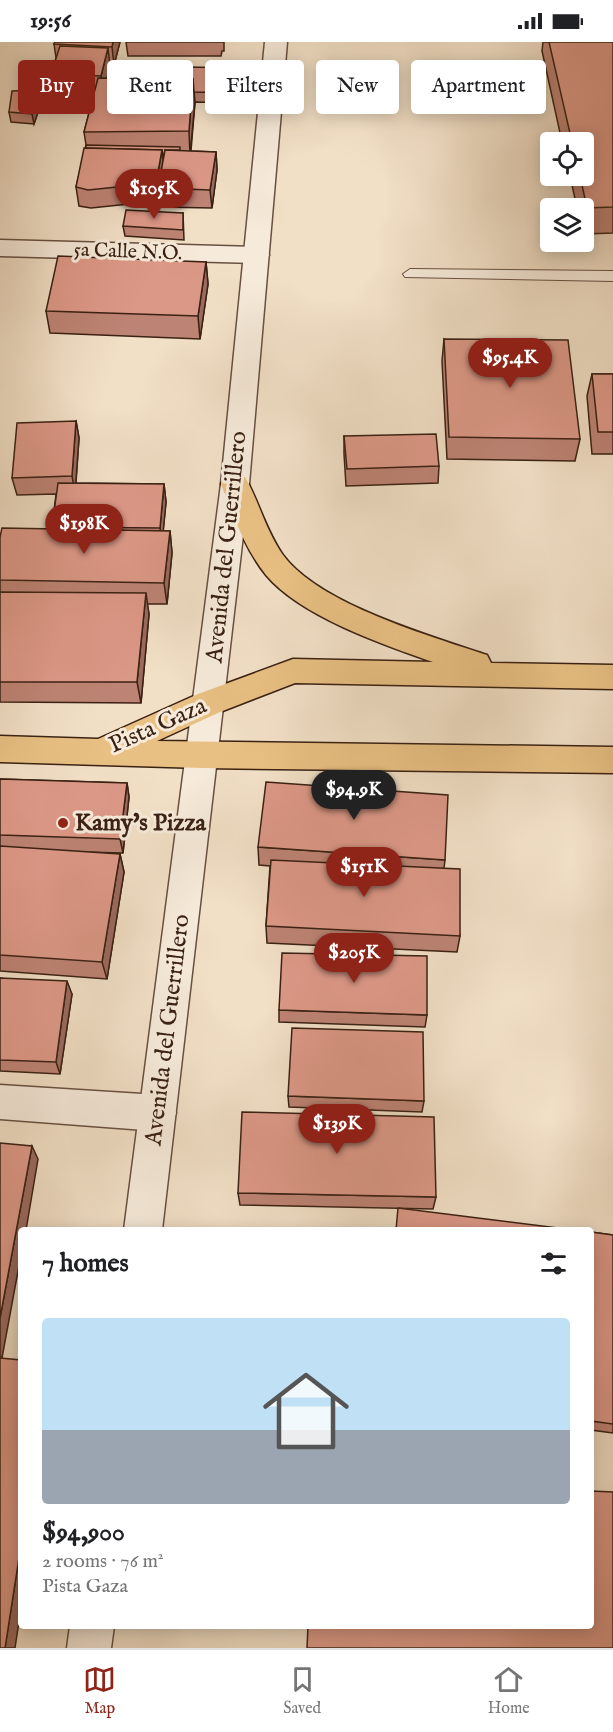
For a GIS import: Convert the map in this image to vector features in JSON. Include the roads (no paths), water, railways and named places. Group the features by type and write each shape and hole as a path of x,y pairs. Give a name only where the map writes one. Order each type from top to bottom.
{"main road":[{"path":"235,484 261,543 274,565 295,584 352,618 387,635 516,674"},
{"name":"Pista Gaza","path":"100,752 209,703 292,671 613,677"},
{"path":"0,749 100,752"},
{"name":"Pista Gaza","path":"100,752 613,760"}],"street":[{"name":"Avenida del Guerrillero","path":"143,1227 235,484 276,42"},
{"name":"5a Calle N.O.","path":"0,248 256,255"},
{"path":"0,1102 158,1113"},
{"path":"89,1648 92,1629"}],"lane":[{"path":"410,274 613,276"}],"place":[{"name":"Kamy's Pizza","path":"63,823"}]}
